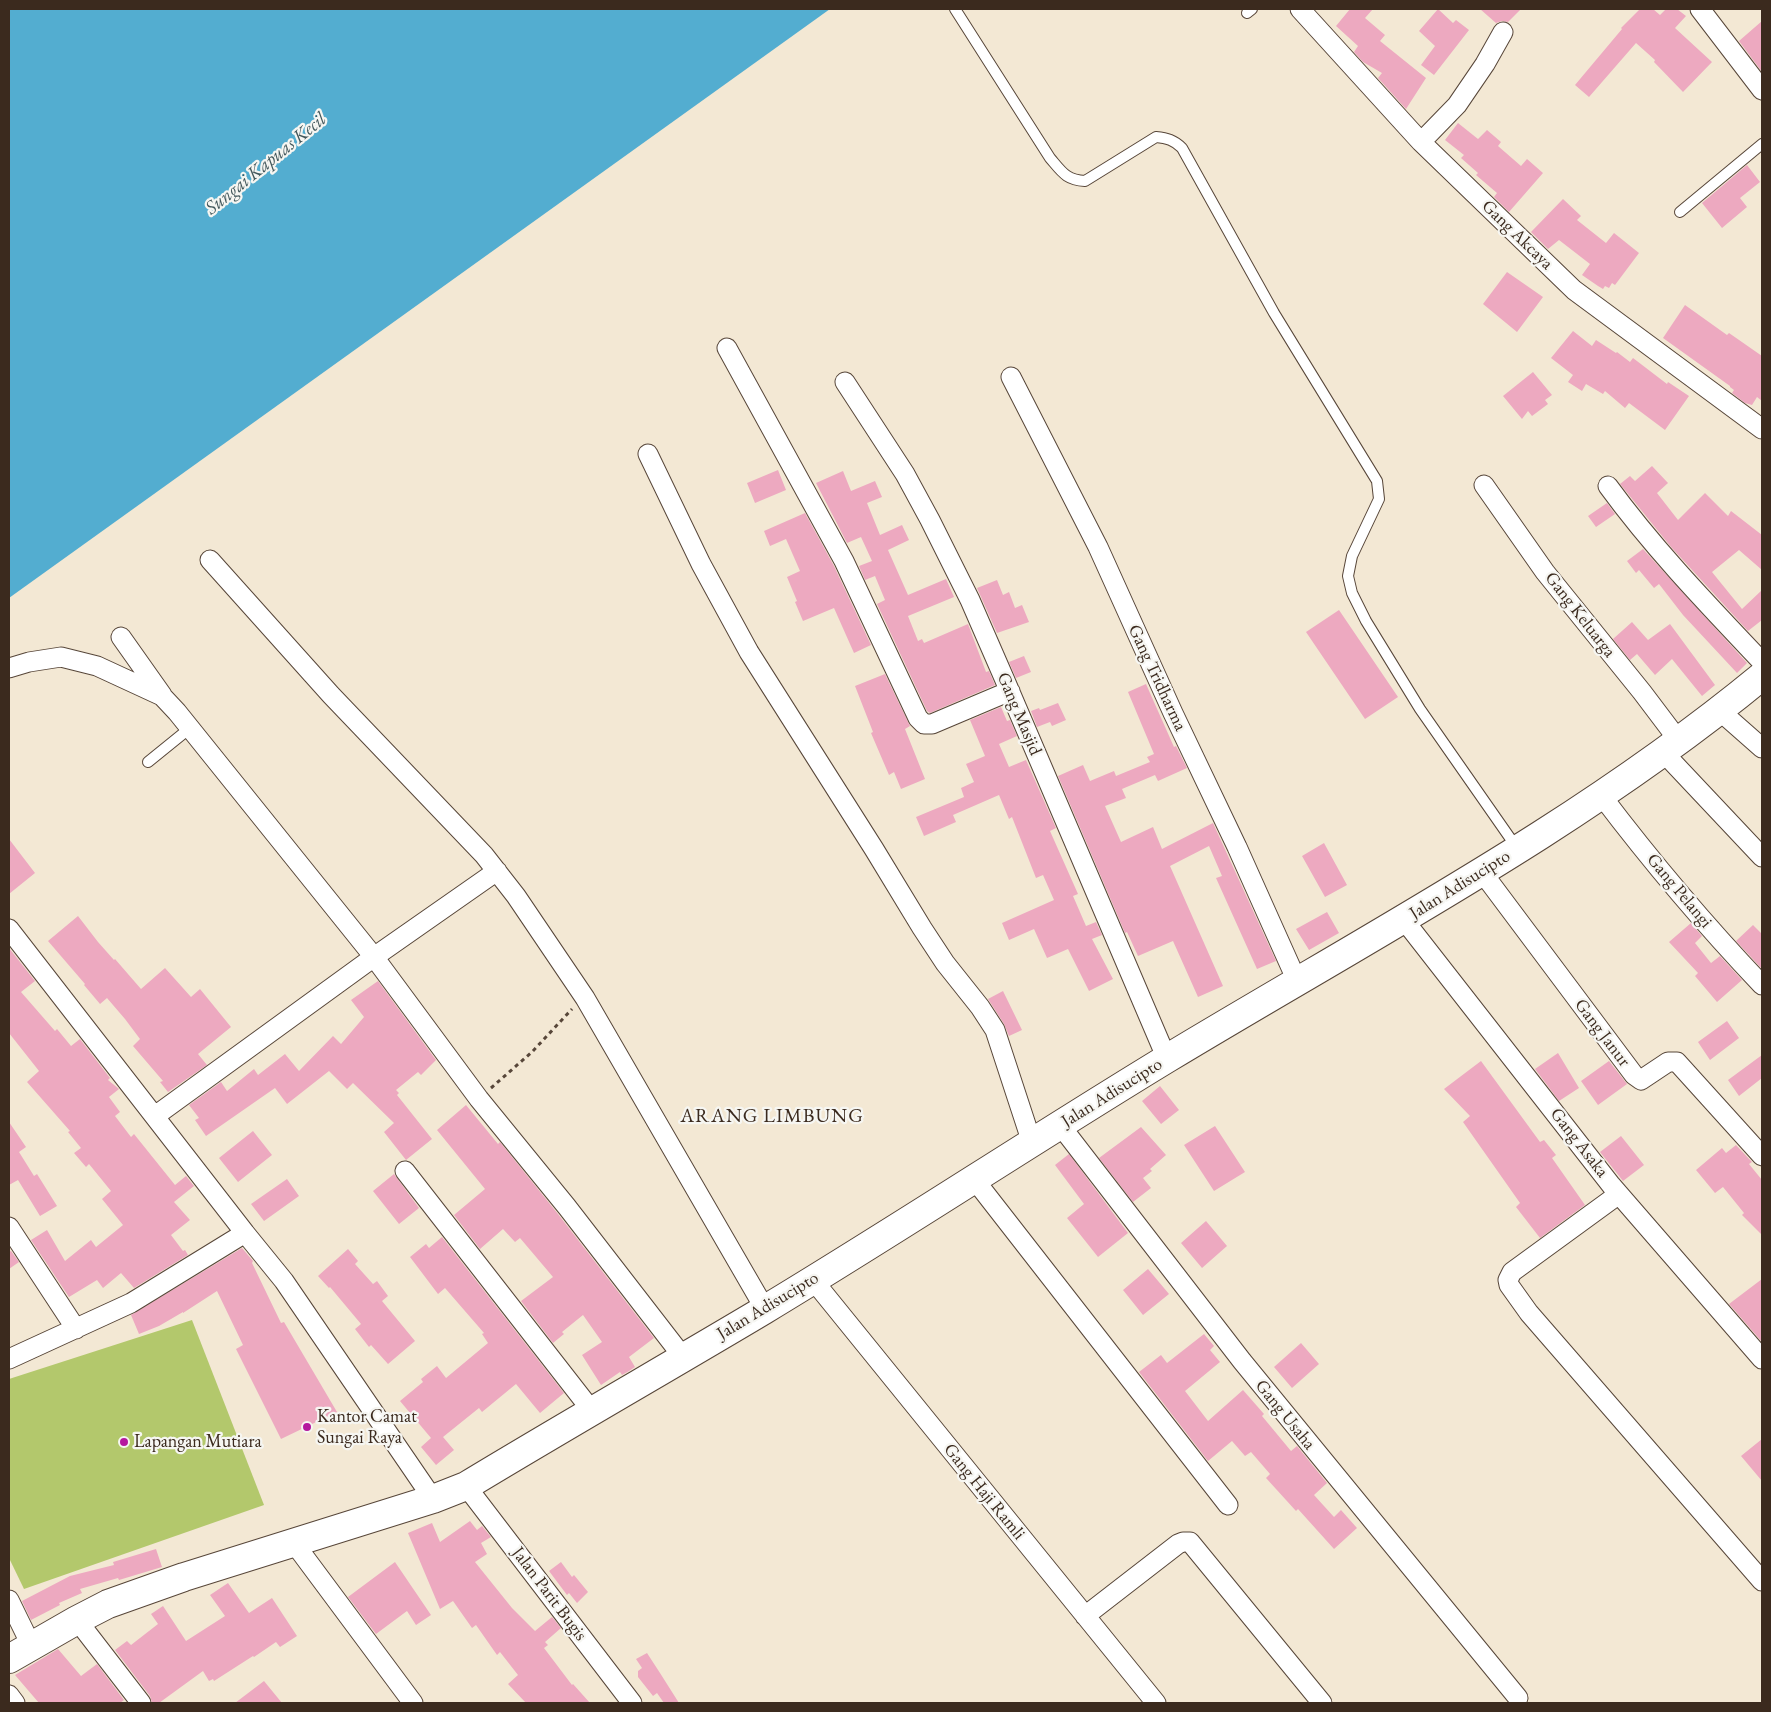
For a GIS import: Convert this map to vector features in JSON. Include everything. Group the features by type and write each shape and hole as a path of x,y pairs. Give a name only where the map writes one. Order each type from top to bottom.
{"main road":[{"name":"Jalan Adisucipto","path":"20,1652 108,1604 450,1492 765,1310 1167,1059 1482,872 1671,747 1762,676"}],"street":[{"name":"Gang Akcaya","path":"1300,9 1420,142 1574,290 1762,429"},
{"path":"1700,9 1762,90"},
{"path":"1420,142 1457,105 1485,64 1502,32"},
{"path":"727,348 844,561 918,718 924,724 932,724 1010,691"},
{"name":"Gang Tridharma","path":"1011,377 1098,547 1297,981"},
{"name":"Gang Masjid","path":"845,382 904,474 930,520 970,600 1167,1059"},
{"path":"648,454 701,564 749,652 922,928 945,963 980,1007 995,1030 1032,1143"},
{"name":"Gang Keluarga","path":"1484,485 1545,572 1642,692 1671,747 1762,858"},
{"path":"1608,486 1709,607 1762,662"},
{"path":"210,560 331,696 484,855 516,896 585,998 765,1310"},
{"path":"121,637 162,696 190,728 374,958 479,1099 567,1206 684,1357"},
{"path":"9,668 29,662 61,657 97,666 162,696"},
{"path":"1720,710 1762,748"},
{"name":"Gang Pelangi","path":"1601,795 1678,890 1762,984"},
{"path":"155,1116 497,871"},
{"name":"Gang Janur","path":"1482,872 1634,1074 1641,1080 1668,1062 1677,1062 1762,1156"},
{"name":"Gang Asaka","path":"1404,920 1619,1194 1762,1359"},
{"name":"Jalan Parit Bugis","path":"9,929 245,1233 450,1492 632,1703"},
{"name":"Gang Usaha","path":"1060,1125 1242,1361 1518,1698"},
{"path":"405,1171 592,1411"},
{"path":"974,1179 1228,1505"},
{"path":"1619,1194 1512,1272 1508,1280 1509,1285 1529,1313 1762,1581"},
{"path":"9,1227 76,1329"},
{"path":"12,1352 76,1329 131,1303 245,1233"},
{"name":"Gang Haji Ramli","path":"813,1280 1156,1703"},
{"path":"1085,1616 1178,1544 1190,1542 1322,1703"},
{"path":"294,1543 412,1703"},
{"path":"9,1600 20,1652"},
{"path":"77,1620 142,1703"},
{"path":"9,1695 15,1703"}],"lane":[{"path":"956,9 1050,158 1062,173 1072,180 1085,181 1156,138 1166,138 1175,141 1182,148 1274,313 1377,481 1379,499 1352,556 1348,576 1352,594 1366,621 1420,709 1518,849"},
{"path":"1680,212 1762,144"},
{"path":"148,762 190,728"}],"path":[{"path":"479,1099 532,1052 567,1013 585,998"}],"green space":[{"name":"Lapangan Mutiara","path":"192,1320 264,1505 24,1589 9,1558 9,1379"}],"water":[{"name":"Sungai Kapuas Kecil","path":"9,9 830,9 9,598"}],"building":[{"path":"1350,9 1373,9 1365,18 1385,35 1380,41 1426,78 1406,109 1378,78 1382,73 1363,62 1354,52 1358,46 1336,26"},
{"path":"1438,9 1453,23 1456,20 1469,30 1434,75 1421,65 1435,46 1419,31"},
{"path":"1480,9 1521,9 1508,22 1496,23"},
{"path":"1640,9 1653,9 1660,15 1666,9 1677,9 1686,16 1675,28 1712,62 1683,92 1654,62 1655,60 1636,43 1589,97 1575,85 1621,28"},
{"path":"1762,21 1762,72 1739,41"},
{"path":"1458,123 1478,139 1487,130 1501,142 1498,146 1521,166 1527,159 1543,173 1509,212 1494,197 1497,193 1476,175 1478,173 1461,158 1464,155 1445,140"},
{"path":"1747,165 1760,182 1740,198 1747,207 1722,228 1702,203"},
{"path":"1563,199 1581,216 1577,220 1606,243 1614,233 1639,253 1615,285 1612,283 1609,288 1605,286 1603,289 1598,286 1582,275 1590,264 1559,240 1548,249 1531,232"},
{"path":"1507,272 1543,297 1517,332 1483,304"},
{"path":"1685,305 1727,335 1729,333 1762,356 1762,401 1757,397 1752,405 1745,403 1732,393 1734,390 1730,386 1663,338"},
{"path":"1573,331 1592,346 1596,340 1630,362 1633,358 1667,384 1668,382 1689,396 1665,430 1629,403 1625,408 1605,391 1603,394 1586,384 1582,391 1568,382 1573,375 1551,358"},
{"path":"1533,372 1552,395 1545,400 1548,404 1532,416 1528,411 1522,419 1503,396"},
{"path":"1652,466 1668,483 1657,493 1678,520 1705,493 1728,516 1731,511 1762,535 1762,570 1739,550 1712,572 1742,609 1762,590 1762,620 1748,631 1671,547 1620,484 1630,476 1635,481"},
{"path":"778,470 786,490 755,503 747,483"},
{"path":"843,471 851,491 875,481 882,497 867,503 880,535 902,525 909,540 888,550 908,595 946,579 954,597 908,616 918,641 922,639 924,643 968,624 986,672 989,671 995,685 930,713 927,711 877,604 885,600 875,576 865,580 859,566 872,561 861,537 847,543 816,483"},
{"path":"1607,503 1615,514 1596,527 1588,516"},
{"path":"805,513 834,566 871,645 854,653 834,608 803,621 787,577 800,571 786,539 770,546 764,531"},
{"path":"1643,549 1747,663 1737,673 1683,615 1659,584 1654,588 1639,570 1636,573 1627,561"},
{"path":"997,580 1003,595 1009,592 1015,608 1022,605 1029,622 997,633 977,588"},
{"path":"1339,610 1398,697 1365,719 1306,632"},
{"path":"1632,622 1648,640 1670,624 1715,685 1702,696 1672,659 1655,675 1637,654 1630,660 1613,639"},
{"path":"1024,656 1031,672 1016,678 1009,662"},
{"path":"885,674 910,726 905,729 925,779 901,789 894,772 889,775 871,733 873,732 855,686"},
{"path":"1146,684 1174,747 1176,746 1187,768 1158,781 1155,775 1122,789 1126,798 1105,806 1121,842 1153,827 1162,849 1213,823 1276,961 1257,969 1216,878 1222,876 1209,846 1170,866 1223,986 1198,997 1173,941 1138,956 1127,932 1125,933 1058,776 1083,765 1090,781 1114,771 1116,776 1150,762 1147,757 1154,754 1128,692"},
{"path":"1058,703 1066,720 1052,726 1050,722 1037,727 1031,711 1039,708 1040,710"},
{"path":"1001,707 1007,721 1010,720 1017,736 999,744 1009,767 1026,760 1056,828 1050,831 1078,894 1073,896 1086,926 1096,922 1102,935 1092,939 1113,979 1089,991 1068,949 1047,958 1034,929 1009,940 1002,923 1054,900 1043,875 1036,878 1012,817 1009,819 999,795 953,815 956,822 924,836 916,817 964,797 961,788 974,782 966,764 985,756 970,720"},
{"path":"9,839 35,873 9,894"},
{"path":"1324,843 1347,885 1325,897 1302,856"},
{"path":"1327,912 1339,933 1309,950 1296,929"},
{"path":"78,916 98,942 141,989 165,968 191,997 200,989 231,1027 198,1054 207,1065 168,1092 160,1082 163,1081 133,1046 140,1039 125,1019 107,998 100,1004 48,941"},
{"path":"1691,923 1702,936 1695,943 1711,963 1720,956 1742,980 1717,1002 1695,976 1698,973 1669,942"},
{"path":"1753,925 1762,934 1762,969 1736,941"},
{"path":"9,948 35,981 21,992 55,1031 57,1029 71,1046 80,1039 110,1078 108,1080 119,1089 109,1097 120,1112 115,1116 131,1137 134,1134 175,1185 186,1176 194,1186 174,1202 190,1220 171,1235 188,1255 134,1288 121,1273 103,1288 97,1280 69,1297 31,1240 47,1230 65,1261 91,1240 96,1247 123,1225 102,1199 111,1191 89,1164 86,1167 74,1153 81,1148 68,1132 70,1131 27,1082 39,1071 9,1033"},
{"path":"378,981 436,1060 421,1075 418,1072 396,1090 399,1093 397,1095 432,1139 406,1160 384,1132 394,1123 353,1083 347,1089 329,1071 287,1104 275,1088 206,1136 195,1120 199,1118 189,1105 221,1082 227,1091 254,1069 258,1075 285,1054 299,1071 333,1036 341,1044 364,1017 351,1000"},
{"path":"1003,991 1022,1030 1009,1036 1004,1024 988,999"},
{"path":"1727,1021 1739,1038 1710,1060 1698,1042"},
{"path":"1558,1053 1579,1088 1559,1101 1535,1069"},
{"path":"1762,1055 1762,1078 1739,1096 1728,1080"},
{"path":"1481,1061 1540,1142 1544,1140 1556,1155 1552,1158 1585,1205 1540,1238 1516,1207 1520,1203 1463,1122 1470,1116 1444,1089"},
{"path":"1609,1061 1627,1084 1598,1105 1581,1081"},
{"path":"1160,1086 1179,1110 1161,1124 1142,1101"},
{"path":"466,1105 498,1144 500,1142 654,1338 629,1357 635,1367 629,1371 622,1375 620,1372 601,1385 582,1355 602,1342 583,1315 562,1332 564,1334 553,1343 521,1301 553,1277 520,1238 515,1242 503,1229 480,1249 454,1215 485,1189 437,1130"},
{"path":"9,1122 26,1147 19,1152 34,1176 37,1174 57,1206 40,1216 18,1180 9,1185"},
{"path":"1215,1126 1245,1172 1214,1191 1184,1145"},
{"path":"1141,1127 1166,1155 1143,1178 1151,1188 1133,1202 1099,1158"},
{"path":"253,1131 272,1155 238,1182 219,1158"},
{"path":"1621,1136 1644,1165 1623,1181 1600,1152"},
{"path":"1736,1145 1752,1162 1749,1164 1762,1180 1762,1235 1742,1215 1744,1213 1723,1187 1715,1193 1696,1170 1722,1148 1726,1153"},
{"path":"1069,1154 1128,1233 1098,1257 1067,1218 1084,1204 1055,1165"},
{"path":"394,1174 419,1208 399,1224 373,1191"},
{"path":"287,1179 299,1196 264,1221 251,1204"},
{"path":"1206,1221 1227,1246 1202,1268 1181,1243"},
{"path":"442,1237 564,1393 540,1413 516,1384 482,1412 479,1408 443,1437 454,1450 436,1465 421,1447 431,1438 400,1401 423,1382 421,1379 437,1366 446,1378 488,1343 482,1334 484,1333 445,1288 438,1294 410,1257 426,1244 429,1248"},
{"path":"242,1248 253,1261 252,1263 281,1323 284,1322 337,1412 281,1439 236,1349 243,1345 217,1291 183,1313 139,1334 131,1315"},
{"path":"348,1249 358,1261 355,1264 373,1284 377,1281 388,1296 382,1301 415,1341 388,1364 371,1345 369,1347 355,1329 361,1324 330,1287 318,1276"},
{"path":"11,1251 19,1262 9,1269 9,1252"},
{"path":"1148,1269 1169,1294 1143,1315 1123,1290"},
{"path":"1762,1279 1762,1342 1729,1304"},
{"path":"1204,1334 1214,1346 1210,1350 1220,1362 1185,1391 1208,1421 1243,1390 1264,1414 1262,1416 1291,1451 1297,1446 1327,1483 1314,1495 1334,1517 1341,1510 1357,1528 1334,1549 1298,1509 1296,1511 1266,1478 1270,1474 1251,1452 1245,1456 1232,1441 1208,1461 1139,1372 1161,1355 1167,1363"},
{"path":"1301,1343 1319,1364 1292,1388 1274,1367"},
{"path":"1762,1439 1762,1481 1741,1456"},
{"path":"470,1521 477,1530 482,1526 491,1537 481,1543 487,1554 475,1562 512,1608 535,1631 553,1618 561,1628 545,1642 548,1645 544,1648 572,1685 590,1703 526,1703 508,1684 518,1675 500,1652 497,1655 476,1625 472,1628 453,1601 440,1609 408,1533 432,1523 440,1542"},
{"path":"156,1549 162,1567 80,1589 82,1593 59,1603 60,1605 31,1620 22,1601 70,1576 114,1565 113,1562"},
{"path":"395,1562 431,1615 416,1625 407,1611 376,1634 348,1597"},
{"path":"561,1562 572,1577 574,1575 588,1592 577,1603 569,1593 567,1595 549,1571"},
{"path":"228,1583 249,1613 272,1598 297,1636 280,1647 276,1642 214,1681 213,1679 209,1681 203,1671 159,1703 152,1703 150,1696 115,1650 127,1641 131,1645 158,1624 151,1614 163,1606 186,1641 225,1616 210,1595"},
{"path":"58,1649 81,1676 97,1664 124,1700 120,1703 39,1703 15,1675"},
{"path":"647,1653 679,1703 664,1703 657,1693 653,1696 638,1677 638,1671 642,1668 636,1659"},
{"path":"264,1681 282,1703 235,1703"}],"place":[{"name":"Kantor Camat Sungai Raya","path":"307,1427"},
{"name":"Lapangan Mutiara","path":"124,1442"}],"district":[{"name":"ARANG LIMBUNG","path":"772,1117"}]}
